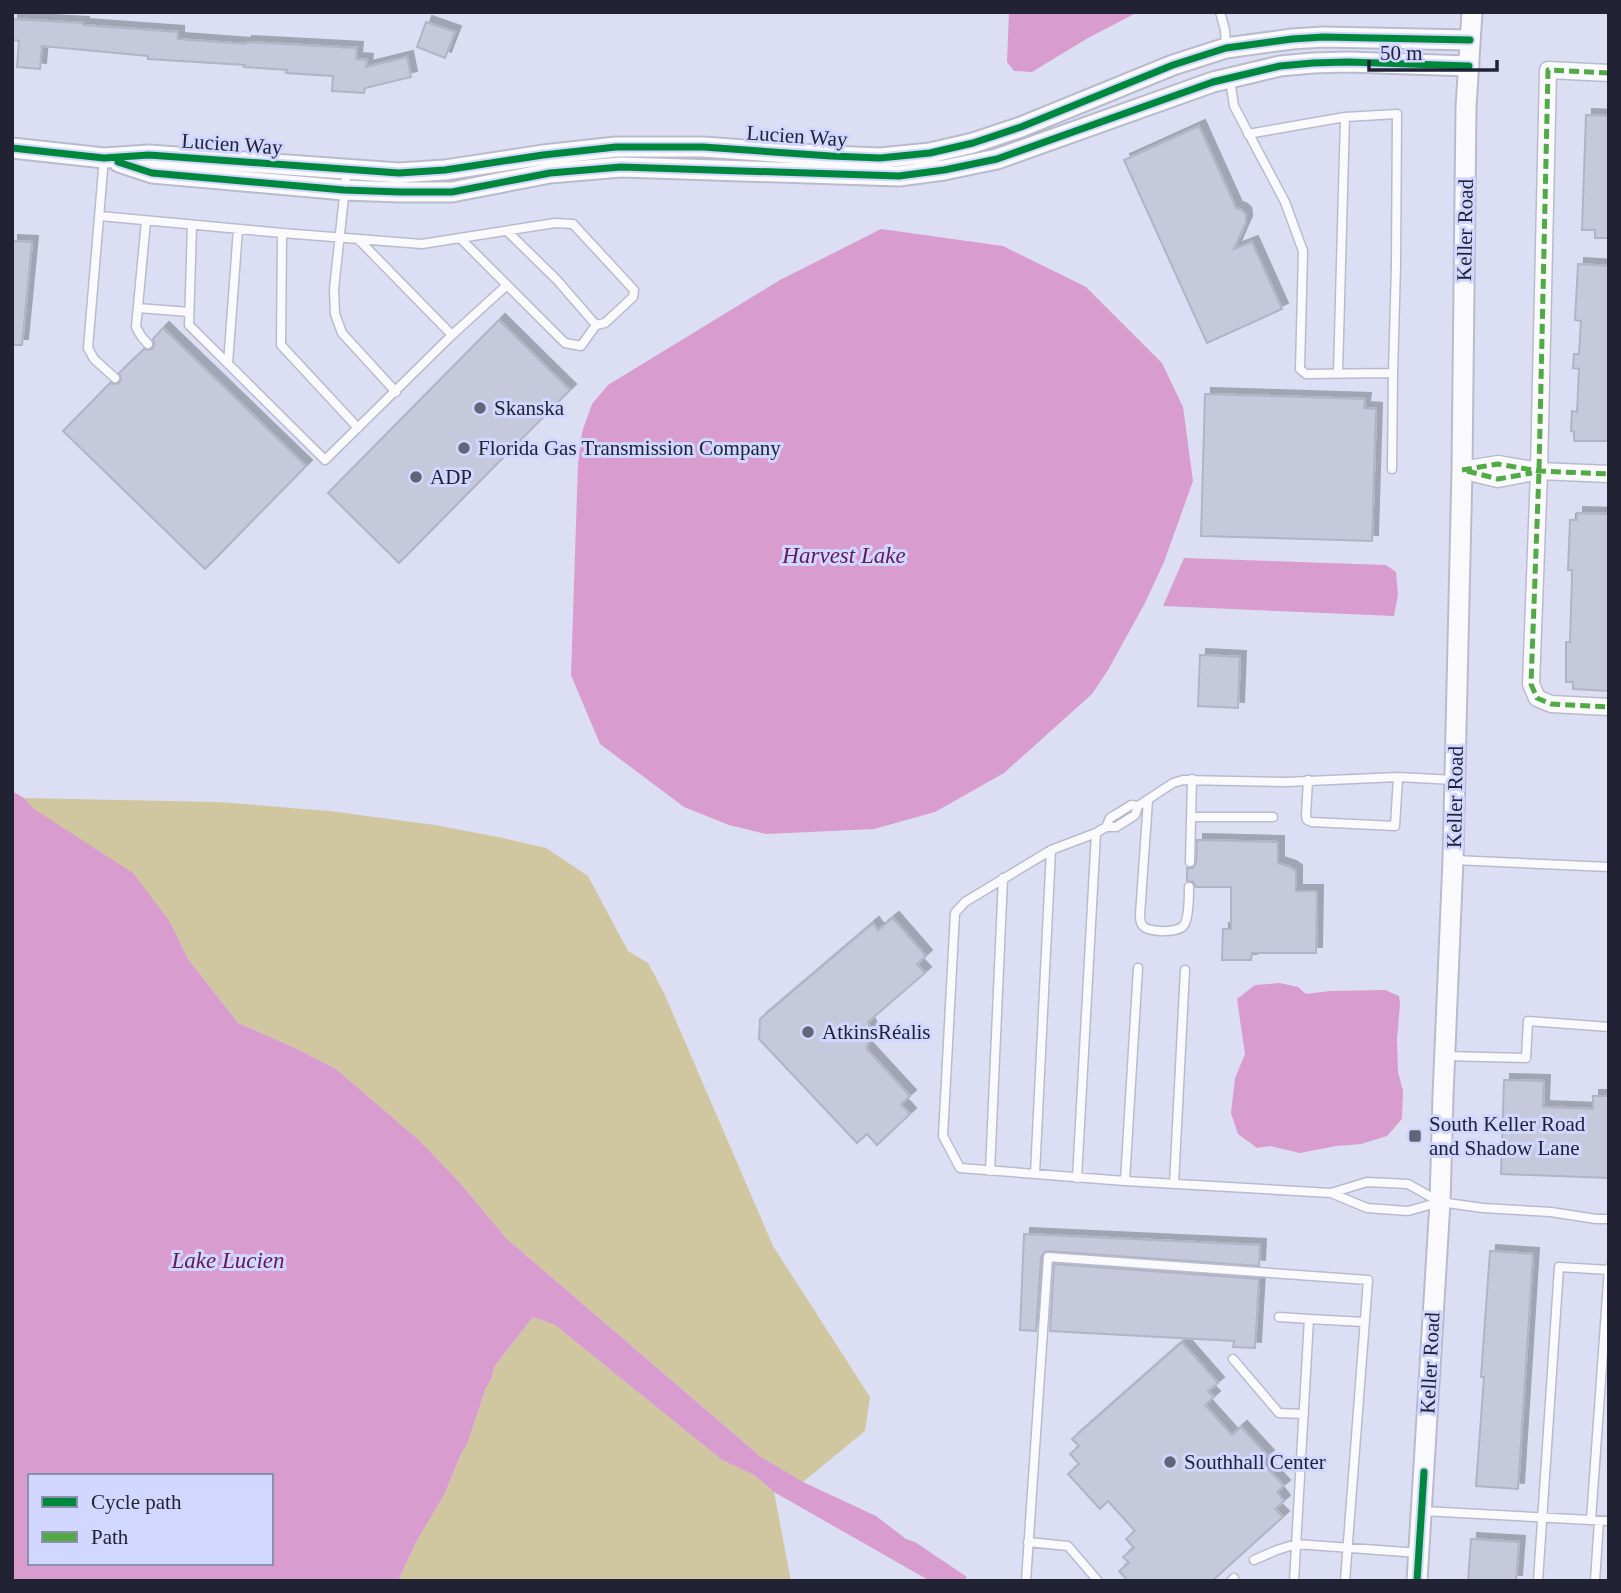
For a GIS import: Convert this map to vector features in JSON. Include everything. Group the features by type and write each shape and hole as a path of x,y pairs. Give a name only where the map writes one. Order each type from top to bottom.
{"street":[{"name":"Keller Road","path":"1417,1581 1440,1202 1453,860 1462,470 1466,107 1472,12"},
{"name":"Lucien Way","path":"12,148 104,158 149,155 399,173 445,170 616,147 703,147 880,158 930,153 972,143 1021,127 1173,65 1226,48 1322,37 1470,40"},
{"path":"1226,48 1230,77"},
{"name":"Lucien Way","path":"104,158 152,173 344,190 400,192 452,192 550,173 621,167 898,176 996,159 1230,77 1280,66 1313,62 1469,66"},
{"path":"1609,73 1548,70 1531,684 1537,698 1551,704 1609,707"},
{"path":"1462,470 1498,464 1538,471 1609,474"}],"lane":[{"path":"1220,12 1226,48"},
{"path":"1230,77 1234,106 1285,202 1303,251 1300,369 1306,374 1393,373"},
{"path":"1248,134 1345,117 1397,114 1392,469"},
{"path":"1338,373 1345,117"},
{"path":"104,158 88,348 94,359 115,378"},
{"path":"347,169 334,289 335,314 342,333 396,392"},
{"path":"100,216 422,244 460,238 507,231 555,223 573,224 634,290 633,297 605,323 596,325 581,346 565,343 460,238"},
{"path":"146,221 136,327 148,344"},
{"path":"192,225 189,325 325,460 507,285"},
{"path":"228,365 238,229"},
{"path":"507,231 557,280 596,325"},
{"path":"282,233 281,345 358,428"},
{"path":"359,240 452,335"},
{"path":"138,308 189,312"},
{"path":"1440,1202 1408,1211 1367,1208 1331,1193 1077,1178 960,1168 943,1136 955,913 965,902 1051,849 1106,827 1110,818 1131,805 1138,806 1173,783 1183,780 1286,782 1398,777 1455,780"},
{"path":"1308,780 1307,820 1395,826 1398,777"},
{"path":"1190,862 1192,779"},
{"path":"1148,800 1140,915 1143,926 1154,930 1180,930 1186,920 1189,887"},
{"path":"1191,817 1273,817"},
{"path":"1077,1178 1096,832"},
{"path":"1035,1174 1051,849"},
{"path":"1453,860 1609,867"},
{"path":"990,1171 1003,878"},
{"path":"1125,1181 1138,968"},
{"path":"1174,1184 1185,970"},
{"path":"1444,1056 1526,1058 1528,1021 1609,1027"},
{"path":"1331,1193 1367,1182 1408,1184 1440,1202 1609,1219"},
{"path":"1026,1581 1048,1257 1368,1280 1345,1581"},
{"path":"1538,1581 1559,1267 1609,1269 1595,1520 1595,1581"},
{"path":"1279,1317 1364,1322"},
{"path":"1294,1581 1309,1319"},
{"path":"1233,1360 1279,1413 1304,1414"},
{"path":"1422,1511 1609,1521"},
{"path":"1028,1542 1068,1546 1098,1581"},
{"path":"1254,1560 1296,1544 1419,1553"}],"shaded area":[{"path":"24,798 218,802 330,811 435,825 546,848 588,876 628,951 648,963 664,993 773,1246 870,1397 865,1431 803,1482 761,1457 506,1238 461,1184 421,1142 336,1069 238,1023 188,959 170,922"},
{"path":"533,1317 555,1325 722,1460 754,1475 774,1492 791,1581 398,1581 416,1542 444,1495 468,1442 494,1367"}],"water":[{"path":"1009,12 1138,12 1032,72 1014,71 1007,62"},
{"name":"Harvest Lake","path":"881,229 1003,246 1086,287 1162,363 1183,407 1193,481 1164,562 1108,670 1092,694 1004,773 935,812 874,829 766,834 729,825 684,807 600,744 571,675 578,463 582,432 592,404 608,385 780,280"},
{"path":"1184,558 1386,565 1396,572 1398,595 1394,616 1163,606"},
{"name":"Lake Lucien","path":"12,791 24,798 34,809 133,873 170,922 188,959 238,1023 336,1069 421,1142 461,1184 506,1238 761,1457 803,1482 876,1516 906,1539 915,1542 967,1577 963,1581 930,1581 774,1492 754,1475 722,1460 555,1325 533,1317 494,1367 468,1442 444,1495 416,1542 398,1581 12,1581"},
{"path":"1280,983 1298,987 1306,994 1385,990 1399,996 1397,1039 1398,1072 1403,1091 1402,1119 1387,1136 1361,1144 1300,1153 1270,1146 1257,1148 1238,1134 1231,1113 1235,1078 1245,1054 1237,999 1255,985"}],"building":[{"path":"12,19 178,32 178,39 357,48 356,59 367,60 366,67 407,57 411,77 365,88 364,93 332,91 333,76 42,46 40,69 17,67 19,41 12,40"},
{"path":"426,22 455,32 445,58 417,47"},
{"path":"1586,115 1609,116 1609,238 1595,238 1595,230 1582,230"},
{"path":"1199,126 1236,208 1245,213 1246,222 1234,249 1252,242 1282,309 1207,343 1124,160"},
{"path":"12,241 32,242 22,345 12,345"},
{"path":"1578,264 1609,266 1609,441 1574,441 1574,432 1571,431 1572,411 1577,412 1579,369 1573,368 1574,354 1579,354 1581,321 1575,320"},
{"path":"499,320 570,390 399,563 328,493"},
{"path":"163,328 306,466 205,569 63,431 110,383 119,383 119,373 144,349 153,348 153,339"},
{"path":"1205,394 1365,399 1364,408 1376,409 1372,541 1201,536"},
{"path":"1577,513 1609,514 1609,691 1573,689 1573,682 1566,682 1566,642 1570,642 1572,578 1572,570 1568,570 1570,520 1577,520"},
{"path":"1200,655 1240,657 1238,708 1198,706"},
{"path":"1197,840 1278,842 1278,863 1296,871 1296,891 1317,891 1316,953 1252,953 1251,960 1222,960 1223,929 1231,929 1231,887 1196,887 1193,882 1187,881 1187,868 1193,868 1196,863"},
{"path":"893,918 926,956 917,964 925,973 868,1022 873,1034 866,1048 910,1096 901,1104 910,1114 877,1145 867,1134 857,1143 759,1039 760,1019 873,923 878,930"},
{"path":"1504,1080 1544,1081 1543,1107 1593,1109 1593,1096 1609,1096 1609,1178 1501,1174"},
{"path":"1024,1234 1260,1245 1259,1266 1046,1251 1041,1257 1036,1331 1020,1330"},
{"path":"1490,1251 1533,1254 1518,1489 1476,1486"},
{"path":"1054,1264 1259,1279 1255,1348 1233,1347 1234,1341 1050,1331"},
{"name":"Southhall Center","path":"1182,1342 1218,1383 1208,1391 1214,1397 1205,1405 1232,1435 1241,1427 1268,1456 1261,1461 1284,1486 1277,1492 1284,1501 1275,1509 1283,1517 1212,1581 1128,1581 1119,1571 1129,1563 1123,1557 1134,1548 1126,1539 1135,1531 1108,1501 1100,1509 1068,1474 1079,1464 1070,1454 1079,1446 1072,1439"},
{"path":"1471,1539 1519,1542 1516,1581 1468,1581"}],"marked path":[{"path":"1609,73 1548,70 1539,471 1531,684 1537,698 1551,704 1609,707"},
{"path":"1462,470 1498,464 1539,471 1609,474"},
{"path":"1467,471 1498,479 1532,473"}],"cycle path":[{"path":"12,148 104,158 149,155 399,173 445,170 616,147 703,147 880,158 930,153 973,143 1021,127 1173,65 1226,48 1323,37 1470,40"},
{"path":"118,162 152,173 344,190 400,192 452,192 550,173 621,167 899,176 997,159 1213,82 1280,66 1348,62 1469,66"},
{"path":"1417,1581 1424,1472"}],"place":[{"name":"Skanska","path":"480,408"},
{"name":"Florida Gas Transmission Company","path":"464,448"},
{"name":"ADP","path":"416,477"},
{"name":"AtkinsRéalis","path":"808,1032"},
{"name":"South Keller Road and Shadow Lane","path":"1415,1136"},
{"name":"Southhall Center","path":"1170,1462"}]}
